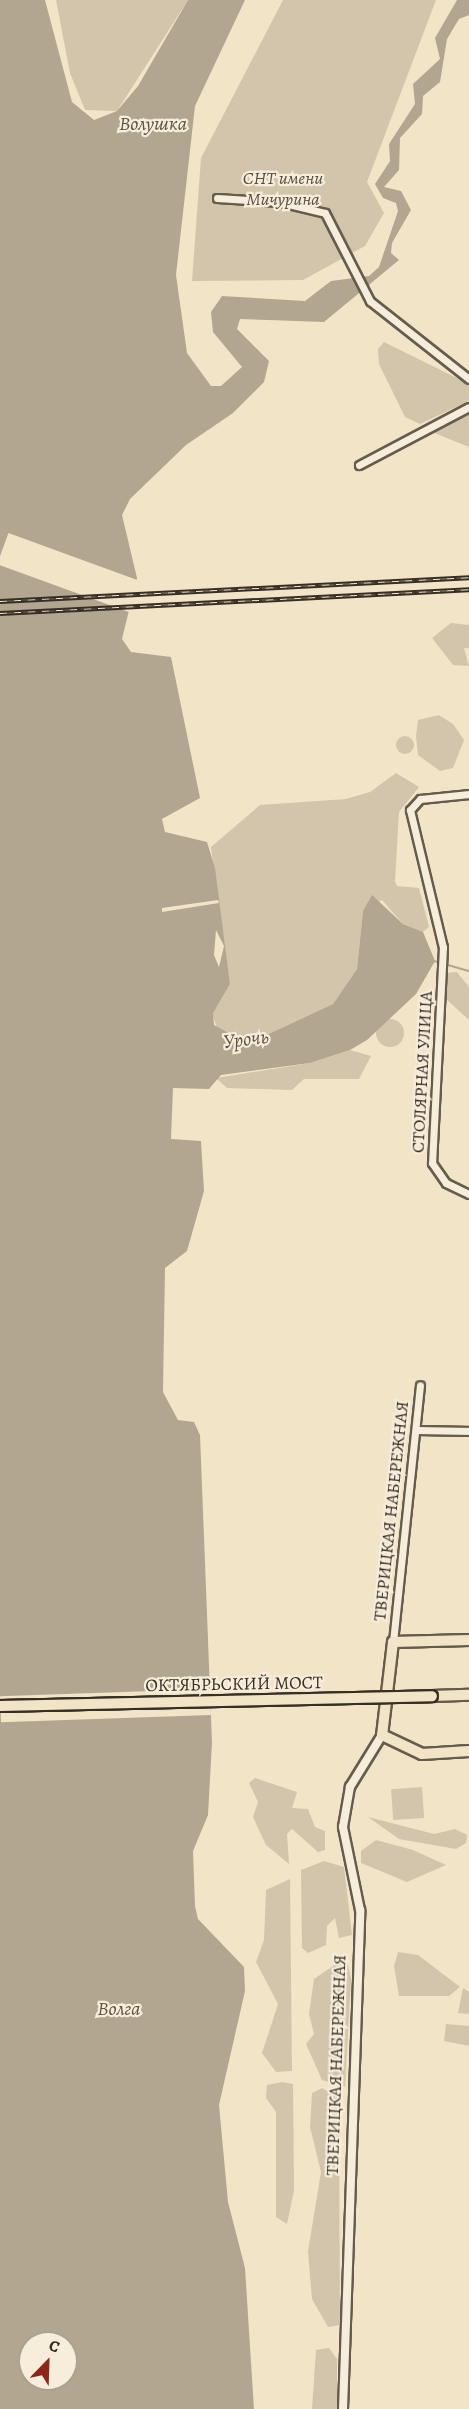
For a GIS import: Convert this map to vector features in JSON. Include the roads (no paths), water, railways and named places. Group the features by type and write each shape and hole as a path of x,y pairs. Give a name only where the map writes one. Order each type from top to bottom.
{"main road":[{"path":"469,1640 393,1642 382,1735 422,1754 469,1751"},
{"name":"ОКТЯБРЬСКИЙ МОСТ","path":"0,1706 469,1695"}],"street":[{"path":"217,198 280,202 325,213 370,301 469,379"},
{"path":"359,465 469,407"},
{"name":"СТОЛЯРНАЯ УЛИЦА","path":"469,794 420,799 410,810 442,947 432,1164 446,1183 469,1194"},
{"name":"ТВЕРИЦКАЯ НАБЕРЕЖНАЯ","path":"393,1642 419,1430 420,1384"},
{"path":"419,1430 469,1431"},
{"name":"ТВЕРИЦКАЯ НАБЕРЕЖНАЯ","path":"343,2409 360,1910 343,1827 350,1787 382,1735"}],"water":[{"name":"Волга","path":"0,0 45,0 72,102 94,120 117,111 138,86 188,0 245,0 195,106 176,275 187,353 211,386 221,386 242,367 213,332 211,312 222,296 305,301 331,281 369,276 379,267 398,211 396,203 383,198 375,184 390,161 389,144 415,104 413,84 440,59 435,38 457,0 469,0 469,15 459,19 447,39 440,82 423,96 422,114 400,138 399,170 384,187 401,191 411,210 392,243 391,253 399,260 324,322 240,319 237,329 269,361 264,382 233,413 186,445 130,499 122,515 137,578 122,639 131,652 171,657 200,798 162,819 165,832 207,842 215,868 230,984 213,1013 214,1025 236,1037 260,1038 333,1004 357,969 363,911 372,895 403,924 423,932 435,961 416,994 367,1040 350,1050 310,1063 221,1075 209,1089 173,1088 171,1139 201,1141 204,1191 187,1251 165,1268 163,1392 178,1420 194,1422 200,1435 212,1742 208,1815 193,1851 195,1906 198,1919 244,1967 245,1991 219,2105 228,2202 245,2268 254,2409 0,2409"}],"waterway":[{"name":"Урочь","path":"434,961 469,971"}],"railway":[{"path":"0,601 469,577"},
{"path":"0,613 469,589"}],"water label":[{"name":"Волушка","path":"153,123"}],"park label":[{"name":"СНТ имени Мичурина","path":"283,189"}]}
